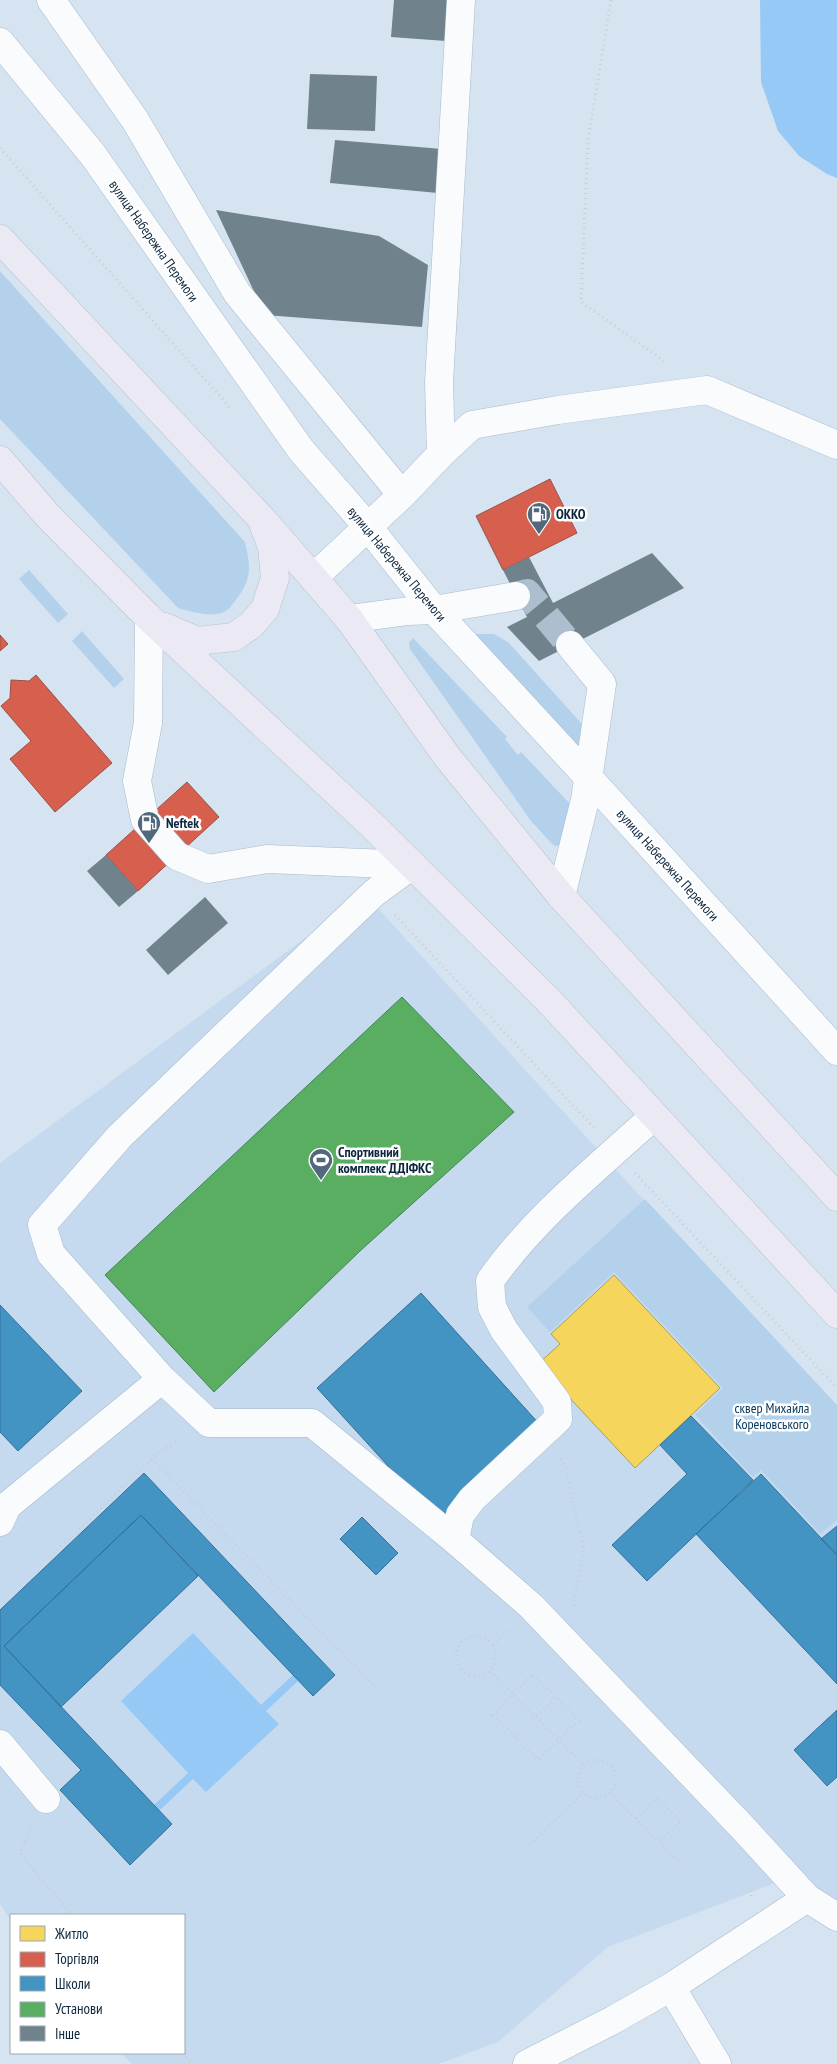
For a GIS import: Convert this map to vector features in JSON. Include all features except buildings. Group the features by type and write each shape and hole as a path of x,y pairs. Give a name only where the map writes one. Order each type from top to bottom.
{"main road":[{"path":"0,240 261,518 349,620 448,758 560,896 837,1197"},
{"path":"0,460 48,514 148,618 374,827 550,1002 837,1314"},
{"path":"148,618 173,631 198,640 234,637 251,625 265,609 275,578 272,547 261,518"}],"street":[{"path":"51,0 135,120 237,293 402,495"},
{"path":"441,454 440,382 461,0"},
{"name":"вулиця Набережна Перемоги","path":"0,42 93,156 301,450 368,527 434,610 837,1051"},
{"path":"313,578 402,495 472,425 558,410 707,390 837,445"},
{"path":"349,620 408,611 434,610 516,596"},
{"path":"148,618 148,723 137,780 145,820 177,856 208,869 267,859 412,865"},
{"path":"560,896 586,800 602,684 570,645"},
{"path":"412,865 374,893 120,1136 42,1225 51,1254 162,1379 209,1423 312,1423 455,1540 531,1606 744,1829 807,1898 837,1917"},
{"path":"455,1540 460,1515 472,1499 558,1419 556,1402 504,1330 492,1307 490,1281 510,1252 568,1195 654,1116"},
{"path":"0,1522 7,1506 162,1379"},
{"path":"0,1744 46,1799"},
{"path":"527,2064 613,2020 671,1986 807,1898"},
{"path":"671,1986 717,2064"}],"path":[{"path":"611,0 588,140 581,302 668,363"},
{"path":"544,1432 565,1466 584,1549 566,1643"},
{"path":"50,1556 160,1452"},
{"path":"152,1459 378,1690"},
{"path":"479,1636 487,1639 493,1646 496,1654 495,1663 490,1671 482,1675 473,1676 465,1673 459,1666 456,1658 457,1649 462,1642 470,1637 479,1636"},
{"path":"490,1671 583,1765"},
{"path":"534,1674 556,1697 578,1720 538,1760 493,1715 534,1674"},
{"path":"515,1737 556,1697"},
{"path":"592,1760 602,1760 611,1765 616,1774 616,1784 610,1793 602,1798 592,1798 583,1793 578,1784 578,1774 583,1765 592,1760"},
{"path":"526,1848 583,1793"},
{"path":"610,1793 684,1867"},
{"path":"636,1819 657,1798 681,1821 659,1842"},
{"path":"46,1799 20,1853 70,1914"},
{"path":"184,2054 192,2064"}],"shaded area":[{"path":"760,0 837,0 837,178 827,174 799,156 778,131 761,82"},
{"path":"365,894 837,1412 837,1907 783,1880 608,1947 498,2042 439,2064 132,2064 122,2054 185,2054 185,1914 10,1914 10,1919 0,1904 0,1163"},
{"path":"193,1633 261,1705 293,1675 298,1681 266,1711 279,1724 206,1792 193,1779 160,1810 154,1805 188,1773 121,1701"}],"green space":[{"path":"0,271 245,542 249,566 247,580 241,593 225,611 217,614 207,614 178,608 0,419"},
{"path":"29,570 68,614 58,623 19,579"},
{"path":"82,631 124,679 114,688 72,641"},
{"path":"465,634 494,634 509,643 581,723 586,737 582,758"},
{"path":"413,638 507,737 505,739 518,755 521,752 573,807 564,844 556,846 552,844 531,821 410,649 409,643"},
{"name":"сквер Михайла Кореновського","path":"645,1199 837,1405 837,1520 820,1534 761,1470 753,1477 695,1415 723,1388 614,1272 550,1332 527,1307"}],"tunnel":[{"path":"516,596 527,593 570,645"}],"place":[{"name":"OKKO","path":"539,535"},
{"name":"Neftek","path":"149,844"},
{"name":"Спортивний комплекс ДДІФКС","path":"321,1181"}]}
